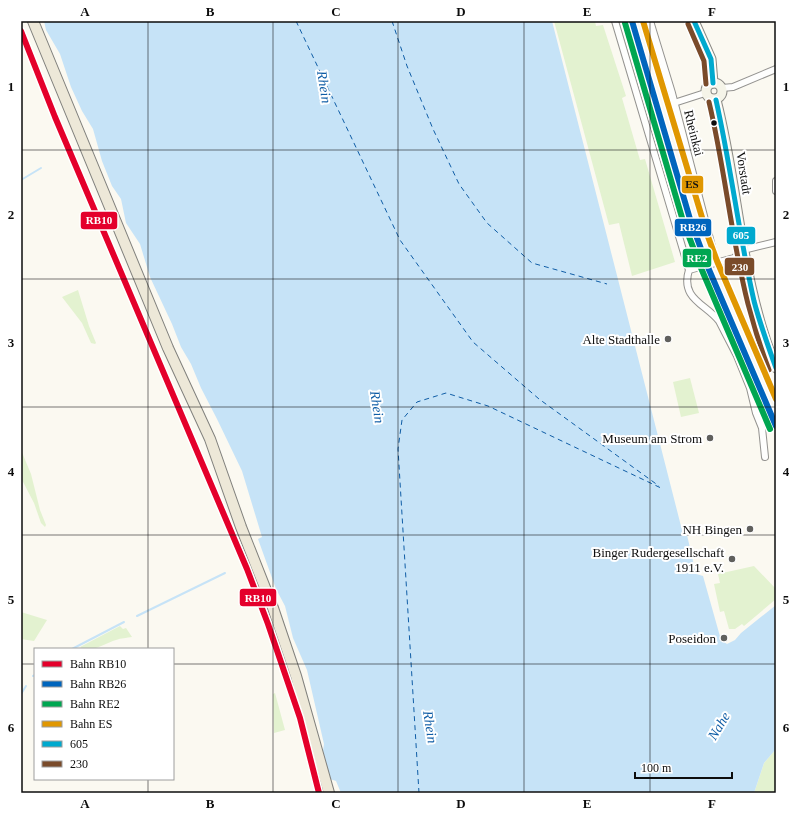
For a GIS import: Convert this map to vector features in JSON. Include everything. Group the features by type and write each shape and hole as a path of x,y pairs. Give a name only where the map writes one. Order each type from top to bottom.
{"main road":[{"path":"33,21 168,348 210,439 293,668 329,793"},
{"path":"694,21 711,59 713,83"},
{"path":"713,83 718,84 722,88 720,97 716,100 710,99 705,93 707,86 713,83"},
{"name":"Vorstadt","path":"716,100 726,144 751,292 759,321 776,368"}],"street":[{"path":"615,21 689,270 687,277 688,284 693,296 700,305 715,316 719,321 743,372 762,428 765,457"},
{"name":"Rheinkai","path":"650,21 674,103 716,262"},
{"path":"722,88 733,87 776,69"},
{"name":"Rheinkai","path":"674,103 705,93"},
{"path":"776,181 776,191"},
{"path":"689,270 736,257 743,250 776,242"}],"green space":[{"path":"554,21 595,21 596,26 603,25 626,96 622,98 640,160 645,159 675,262 632,276 619,223 609,225"},
{"path":"78,290 96,343 95,344 91,343 82,323 62,297"},
{"path":"690,378 699,413 681,417 673,382"},
{"path":"21,450 31,474 40,510 46,525 45,527 41,523 34,503 21,478"},
{"path":"754,566 776,589 776,599 744,626 742,624 735,629 729,629 724,611 720,612 714,584 720,583 718,574"},
{"path":"21,612 47,620 34,641 21,639"},
{"path":"120,626 123,629 126,628 132,637 118,639 96,648 80,647"},
{"path":"275,693 285,730 274,733 273,694"},
{"path":"776,749 776,793 754,793 764,763"}],"water":[{"path":"44,21 552,21 682,530 687,535 696,574 703,576 721,640 727,644 735,640 741,633 776,605 776,749 764,763 754,793 341,793 336,781 330,779 323,751 324,744 307,670 293,638 285,606 276,589 258,539 262,537 242,471 201,388 191,364 181,347 150,277 140,244 126,223 121,199 112,186 102,161 93,129 82,111 71,87 60,54 46,30"}],"waterway":[{"path":"21,180 41,168"},
{"path":"137,616 225,573"},
{"path":"74,648 124,622"},
{"path":"21,694 26,686"}],"ferry route":[{"path":"296,21 400,240 473,342 539,399 659,486"},
{"path":"392,21 407,66 433,129 459,184 487,223 532,263 607,284"},
{"path":"419,793 398,449 402,420 417,402 446,393 488,406 661,488"}],"rail line":[{"name":"RB26","path":"632,21 690,219 707,265 776,426"},
{"name":"ES","path":"643,21 707,234 776,399"},
{"name":"RE2","path":"625,23 683,221 701,268 770,429"},
{"name":"RB10","path":"21,31 55,117 247,569 268,624 300,718 319,793"}],"transit line":[{"name":"605","path":"694,21 711,59 713,83"},
{"name":"230","path":"688,24 704,61 706,84"},
{"name":"605","path":"716,100 754,301 761,327 776,368"},
{"name":"230","path":"709,102 715,127 742,279 760,346 769,370"}],"place":[{"name":"Alte Stadthalle","path":"668,339"},
{"name":"Museum am Strom","path":"710,438"},
{"name":"NH Bingen","path":"750,529"},
{"name":"Binger Rudergesellschaft 1911 e.V.","path":"732,559"},
{"name":"Poseidon","path":"724,638"}],"water label":[{"name":"Rhein","path":"324,87"},
{"name":"Rhein","path":"377,407"},
{"name":"Nahe","path":"719,726"},
{"name":"Rhein","path":"430,727"}]}
